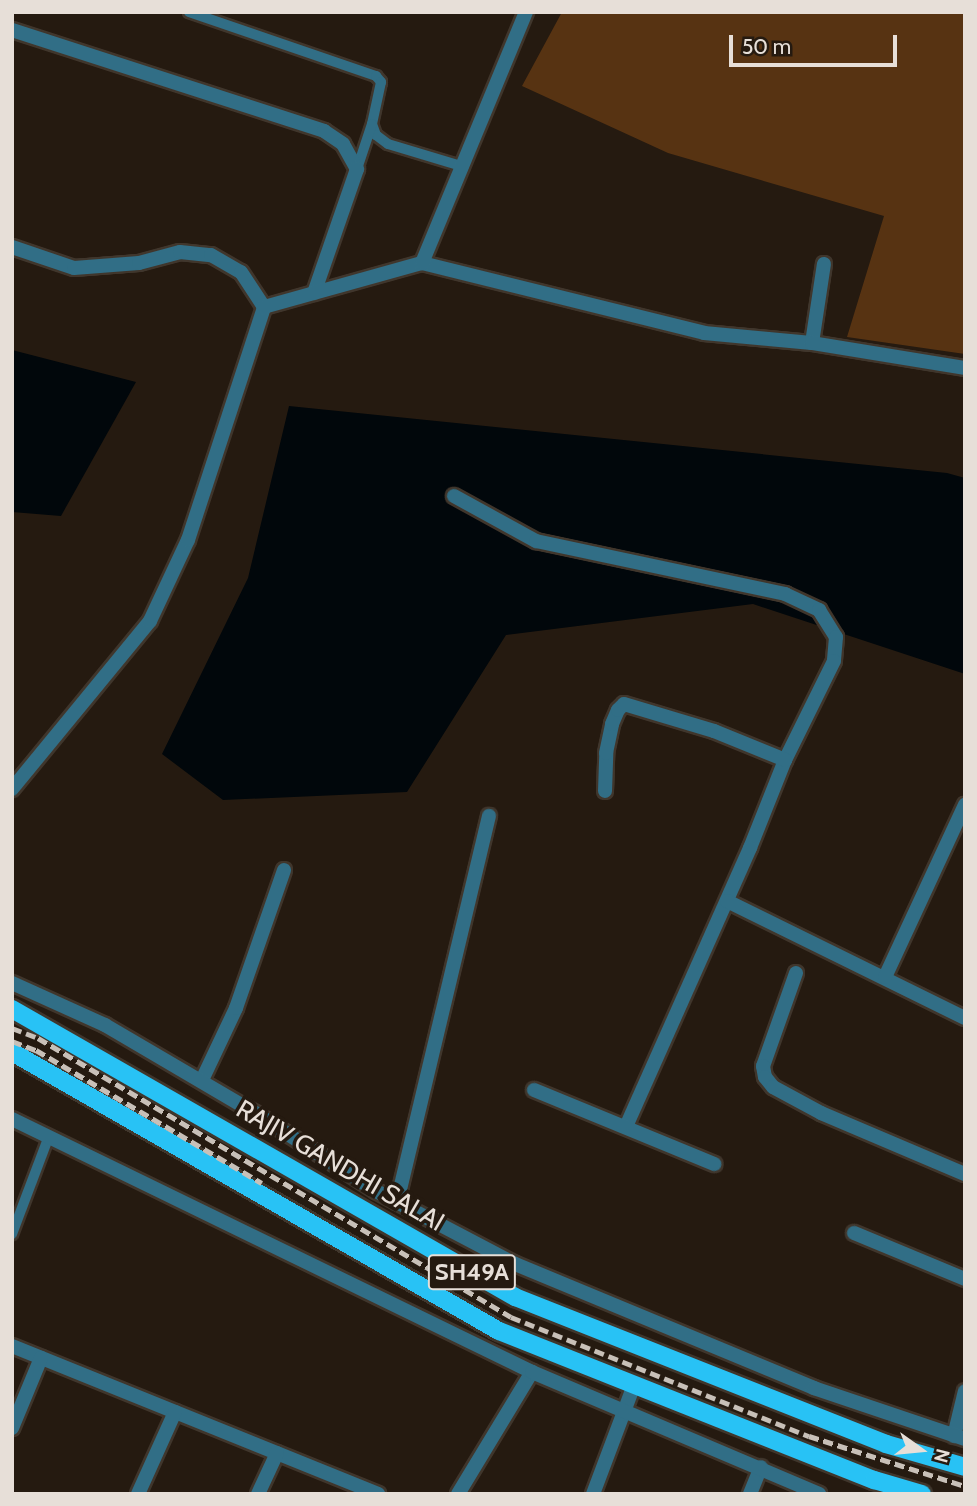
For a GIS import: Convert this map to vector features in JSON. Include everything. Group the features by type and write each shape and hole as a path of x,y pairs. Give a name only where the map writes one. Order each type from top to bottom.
{"main road":[{"name":"RAJIV GANDHI SALAI","path":"12,1009 515,1297 886,1444 965,1467"},
{"name":"SH49A","path":"12,1052 499,1331 874,1480 922,1494"}],"street":[{"path":"422,263 526,12"},
{"path":"12,30 324,131 343,144 357,169 314,293"},
{"path":"12,247 74,268 139,263 180,252 211,255 241,271 264,307"},
{"path":"264,307 422,263 704,333 812,343 965,368"},
{"path":"812,343 824,264"},
{"path":"12,789 150,621 188,540 264,307"},
{"path":"454,496 536,541 785,594 819,610 836,637 834,661 785,760 727,901 626,1127"},
{"path":"605,791 606,753 612,724 624,704 714,731 785,760"},
{"path":"885,977 965,805"},
{"path":"397,1202 489,816"},
{"path":"202,1080 236,1008 284,870"},
{"path":"727,901 965,1018"},
{"path":"796,973 763,1066 765,1077 773,1087 821,1113 965,1174"},
{"path":"12,983 105,1025 202,1080 397,1202 515,1265 814,1388 959,1437 965,1391"},
{"path":"534,1090 714,1164"},
{"path":"12,1119 532,1372 623,1413 761,1467 820,1494"},
{"path":"854,1233 965,1279"},
{"path":"12,1346 375,1493"},
{"path":"12,1428 41,1358"},
{"path":"458,1494 532,1372"},
{"path":"593,1494 634,1385"},
{"path":"138,1494 175,1412"},
{"path":"258,1494 277,1453"},
{"path":"750,1494 761,1467"}],"lane":[{"path":"189,12 376,76 381,82 372,124 357,169"},
{"path":"372,124 376,135 388,144 464,167"},
{"path":"12,1234 49,1136"}],"shaded area":[{"path":"562,12 965,12 965,354 847,337 884,216 668,153 522,86"},
{"path":"12,350 136,382 61,516 12,512"},
{"path":"289,406 947,473 965,478 965,674 753,604 506,635 407,792 223,800 162,754 248,578"}],"railway":[{"path":"12,1028 38,1038 511,1317 809,1436 965,1486"},
{"path":"12,1041 36,1050 262,1183"}]}
